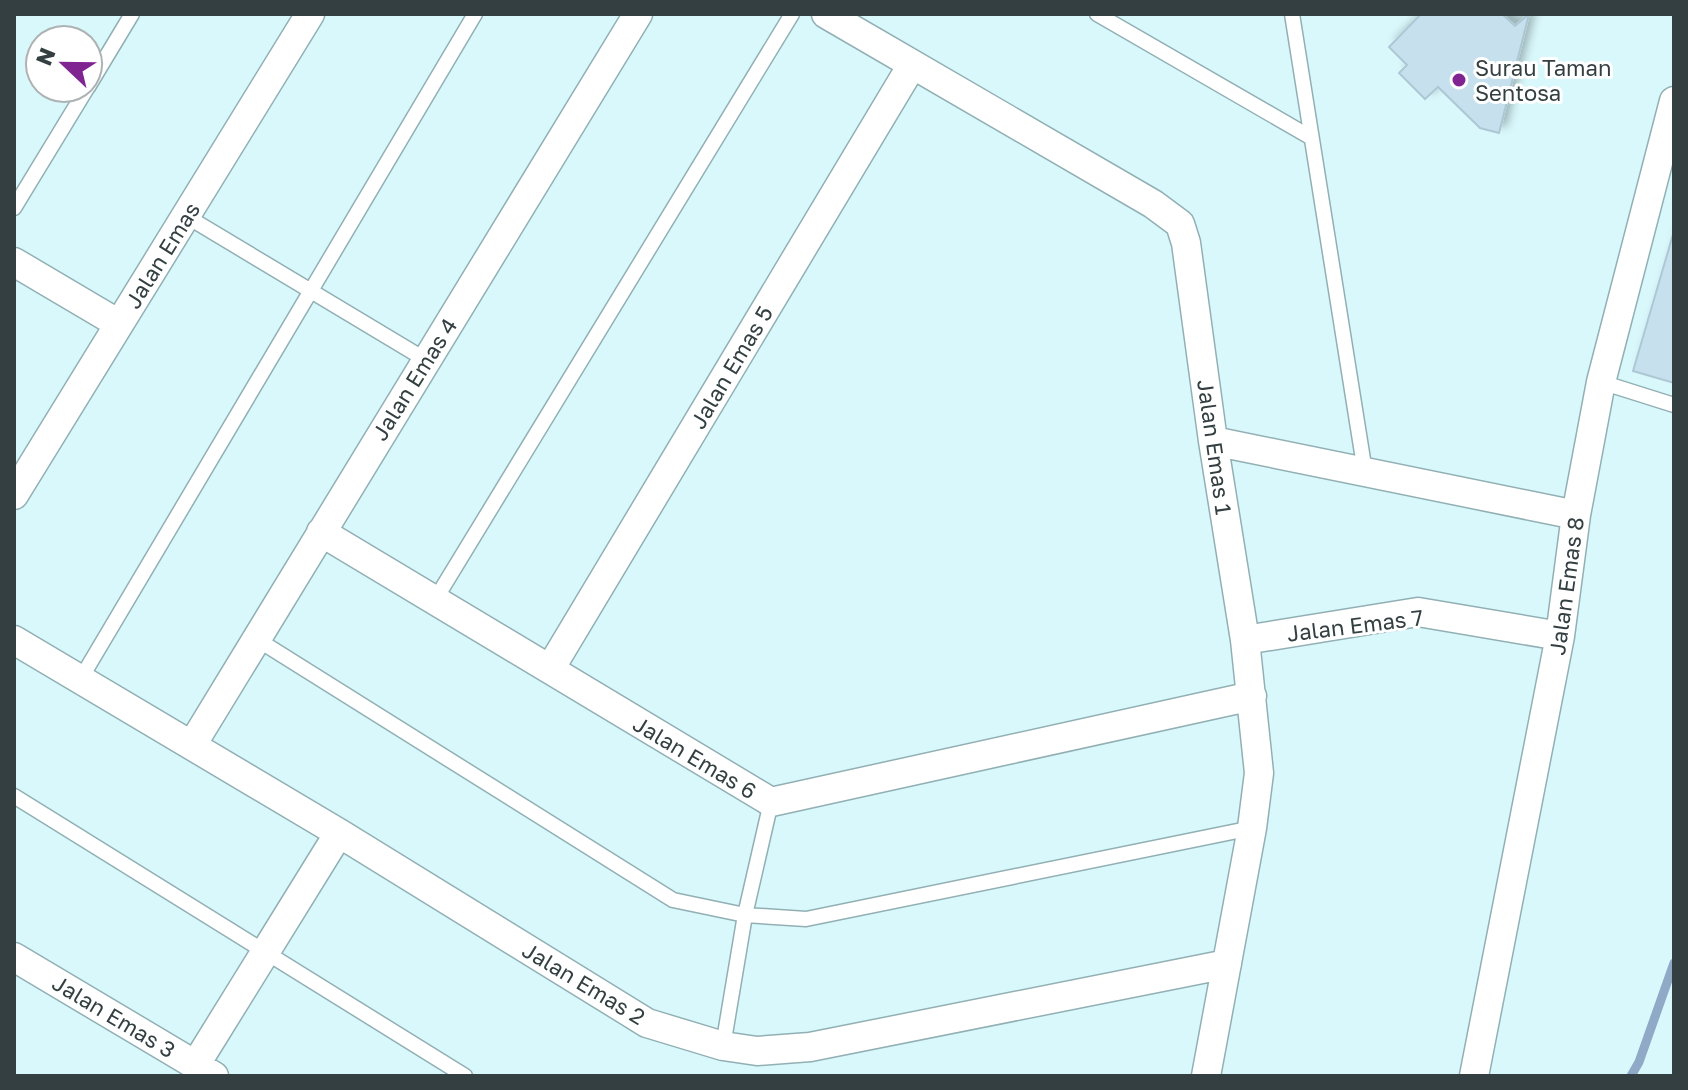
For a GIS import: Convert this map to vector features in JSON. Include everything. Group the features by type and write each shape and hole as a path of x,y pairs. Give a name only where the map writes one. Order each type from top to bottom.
{"street":[{"name":"Jalan Emas","path":"14,495 310,14"},
{"name":"Jalan Emas 4","path":"192,745 638,14"},
{"name":"Jalan Emas 1","path":"836,16 912,65 1153,204 1180,224 1186,243 1245,640 1259,773 1252,828 1206,1076"},
{"name":"Jalan Emas 5","path":"550,669 912,65"},
{"name":"Jalan Emas 8","path":"1474,1076 1560,636 1576,515 1601,382 1674,101"},
{"path":"14,262 119,324"},
{"path":"1213,441 1576,515"},
{"name":"Jalan Emas 6","path":"321,532 771,802 1252,696"},
{"name":"Jalan Emas 7","path":"1245,640 1418,612 1560,636"},
{"name":"Jalan Emas 2","path":"14,640 339,833 647,1023 723,1046 757,1051 810,1047 1227,964"},
{"path":"207,1072 267,951 339,833"},
{"name":"Jalan Emas 3","path":"14,958 207,1072"}],"lane":[{"path":"104,60 132,14"},
{"path":"80,680 475,14"},
{"path":"435,600 792,14"},
{"path":"1097,14 1310,137"},
{"path":"1292,14 1365,472"},
{"path":"14,208 78,104"},
{"path":"186,216 426,360"},
{"path":"1601,382 1674,405"},
{"path":"255,638 673,900 745,915 806,919 1252,828"},
{"path":"14,796 465,1076"},
{"path":"723,1046 745,915 771,802"}],"building":[{"name":"Surau Taman Sentosa","path":"1421,14 1502,14 1515,26 1529,14 1499,133 1480,128 1438,87 1425,99 1399,73 1407,65 1389,47"},
{"path":"1674,231 1674,383 1633,371"}],"waterway":[{"path":"1631,1076 1639,1062 1674,963"}],"place":[{"name":"Surau Taman Sentosa","path":"1459,80"}]}
